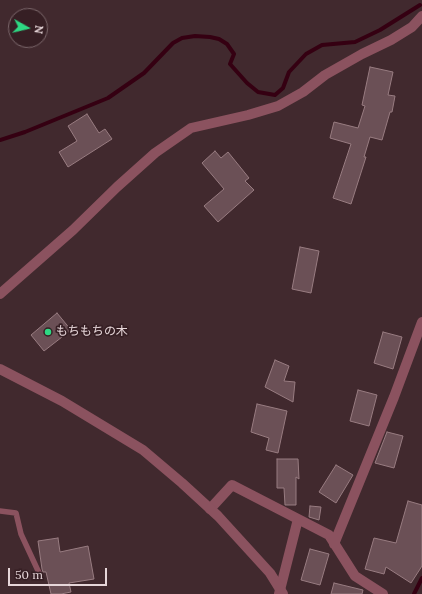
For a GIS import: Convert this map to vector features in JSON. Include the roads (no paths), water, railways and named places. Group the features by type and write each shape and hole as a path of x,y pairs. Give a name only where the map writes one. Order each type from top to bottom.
{"street":[{"path":"0,294 73,230 117,187 155,153 191,128 248,115 278,106 303,92 326,75 412,27 422,16"},
{"path":"334,544 394,396 422,322"},
{"path":"0,369 62,401 143,450 210,509 270,573 281,592"},
{"path":"210,509 232,485 329,535 355,576 383,594"},
{"path":"281,592 298,519"}],"lane":[{"path":"0,511 16,513 21,534 40,575"}],"waterway":[{"path":"0,140 25,132 108,98 144,73 173,43 182,38 195,36 219,39 227,44 234,54 230,64 247,83 258,92 275,95 283,88 289,72 306,54 322,45 355,42 380,30 420,5"},
{"path":"414,594 422,578"}],"place":[{"name":"もちもちの木","path":"48,332"}]}
